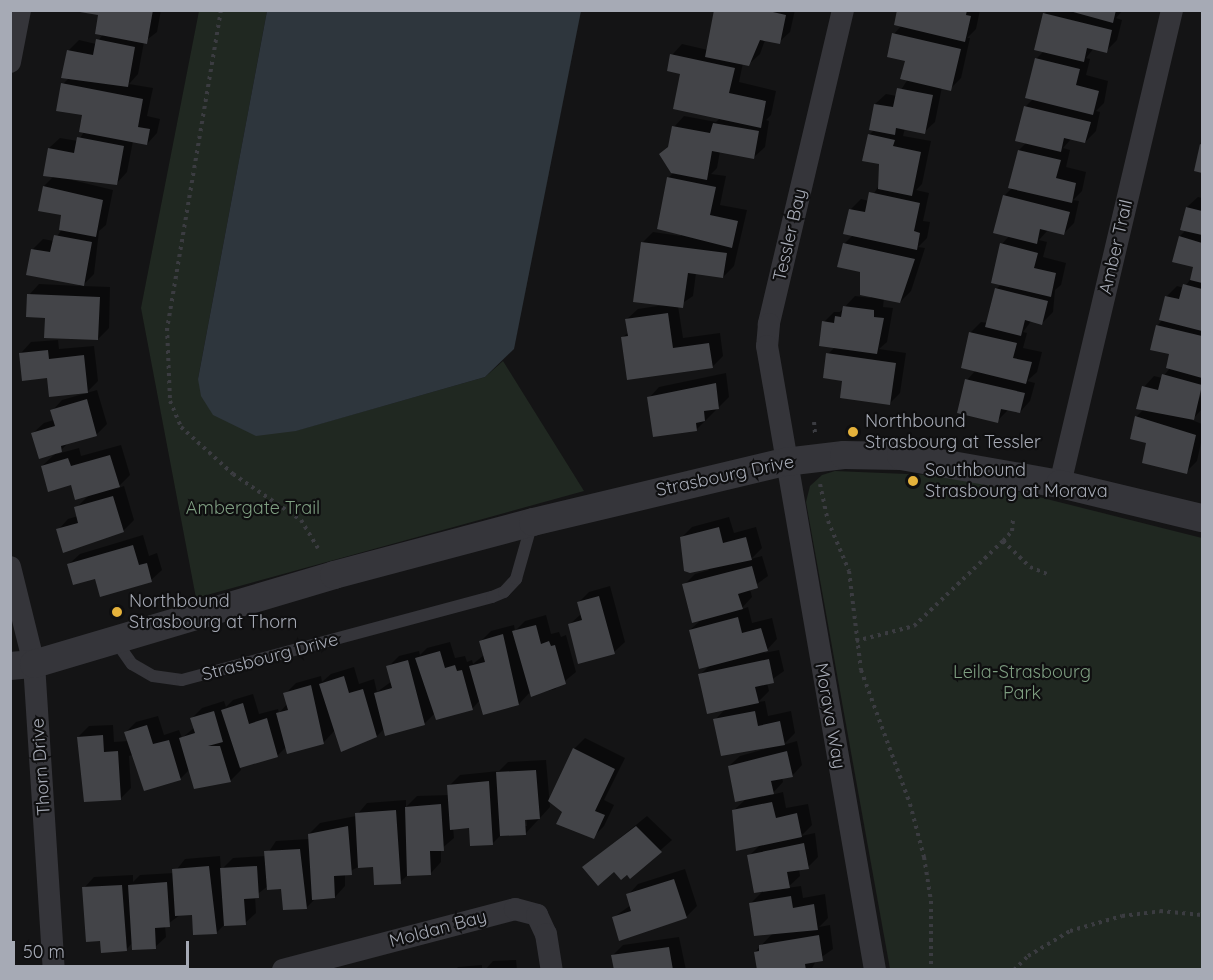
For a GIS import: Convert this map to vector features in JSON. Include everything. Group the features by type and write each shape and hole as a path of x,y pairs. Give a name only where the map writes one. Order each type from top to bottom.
{"street":[{"path":"10,62 20,10"},
{"name":"Tessler Bay","path":"785,462 767,346 769,324 843,10"},
{"name":"Amber Trail","path":"1060,484 1172,10"},
{"name":"Strasbourg Drive","path":"22,665 533,522 785,462 818,458 901,456 1060,484 1203,518"},
{"name":"Morava Way","path":"785,462 875,969"},
{"name":"Thorn Drive","path":"10,567 54,969"},
{"name":"Moldan Bay","path":"283,969 516,909 537,915 546,934 552,969"}],"lane":[{"name":"Strasbourg Drive","path":"114,638 132,664 153,676 182,680 492,597 504,592 516,579 533,522"}],"path":[{"path":"221,10 167,328 170,401 181,427 233,474 301,520 318,548"},
{"path":"814,422 828,521 849,571 856,642 874,710 907,794 924,857 931,901 931,969"},
{"path":"856,642 914,626 1003,541 1011,531 1013,519"},
{"path":"1003,541 1030,567 1050,575"},
{"path":"1014,969 1028,956 1070,931 1122,916 1160,911 1203,915"}],"green space":[{"name":"Ambergate Trail","path":"199,11 267,11 198,379 295,431 485,377 503,361 584,491 196,598 141,308"},
{"name":"Leila-Strasbourg Park","path":"835,471 931,475 995,486 1202,538 1202,969 890,969 806,502 810,486 822,475"}],"shaded area":[{"path":"267,11 581,11 514,349 485,377 296,431 256,436 213,415 201,396 198,379"}],"building":[{"path":"153,10 147,44 95,34 98,15 80,12"},
{"path":"714,10 764,10 786,15 780,44 760,40 749,66 705,57"},
{"path":"897,10 967,10 966,15 971,16 965,42 894,25"},
{"path":"1066,10 1116,10 1113,23"},
{"path":"1043,13 1112,30 1107,53 1087,48 1084,62 1034,50"},
{"path":"892,33 961,49 951,91 900,79 905,61 887,57"},
{"path":"96,39 135,47 128,87 61,78 67,50 93,55"},
{"path":"670,54 735,68 729,93 766,101 761,128 673,109 680,74 667,71"},
{"path":"1035,58 1080,69 1076,85 1099,91 1093,115 1025,98"},
{"path":"61,83 143,99 138,127 150,129 147,145 79,132 82,115 56,111"},
{"path":"897,88 933,95 925,134 896,128 895,135 869,130 874,104 893,107"},
{"path":"1024,106 1091,122 1085,143 1064,138 1061,152 1015,141"},
{"path":"713,123 759,131 754,159 712,151 707,180 671,173 659,154 668,147 672,126 710,133"},
{"path":"868,134 895,140 893,146 921,152 912,196 878,189 879,164 862,161"},
{"path":"77,137 124,146 117,185 43,176 48,148 74,153"},
{"path":"1200,144 1202,145 1202,173 1194,171"},
{"path":"1018,150 1061,160 1056,178 1076,183 1072,203 1008,188"},
{"path":"667,177 716,187 710,215 738,221 732,248 657,229"},
{"path":"43,186 103,200 96,237 59,230 61,215 38,211"},
{"path":"869,192 920,203 914,231 920,233 917,250 843,234 849,209 865,212"},
{"path":"1003,195 1070,212 1064,235 1040,229 1037,244 993,233"},
{"path":"1186,207 1202,211 1202,235 1180,230"},
{"path":"54,235 92,242 84,286 26,275 31,249 50,252"},
{"path":"1179,236 1202,243 1202,283 1190,280 1193,267 1172,262"},
{"path":"641,242 727,253 723,278 688,273 683,308 633,302"},
{"path":"843,243 915,259 900,303 860,295 860,272 837,267"},
{"path":"1000,243 1038,253 1034,268 1056,273 1051,297 991,283"},
{"path":"1183,284 1202,289 1202,331 1159,320 1165,296 1179,299"},
{"path":"995,288 1048,301 1042,325 1025,320 1021,336 985,327"},
{"path":"27,294 100,297 98,340 44,338 45,318 26,317"},
{"path":"843,306 874,310 874,317 884,318 877,354 819,346 822,321 834,323 835,316 841,317"},
{"path":"668,313 673,348 709,343 713,368 627,380 621,337 628,336 625,319"},
{"path":"1156,325 1202,336 1202,378 1166,368 1169,354 1150,350"},
{"path":"969,332 1017,343 1013,358 1032,362 1026,384 961,368"},
{"path":"48,350 49,359 84,355 88,393 49,397 47,378 22,381 19,353"},
{"path":"826,353 896,363 890,405 840,398 842,381 823,378"},
{"path":"1162,374 1202,385 1194,420 1136,409 1142,386 1158,390"},
{"path":"965,379 1025,393 1020,413 1001,409 998,423 957,413"},
{"path":"716,383 719,409 704,411 705,421 696,423 697,431 653,437 647,397"},
{"path":"87,399 97,436 61,446 62,452 39,459 31,433 55,426 50,410"},
{"path":"1135,416 1196,435 1187,474 1142,463 1146,443 1130,439"},
{"path":"110,455 120,487 75,500 71,485 48,492 41,466 68,458 71,466"},
{"path":"113,496 124,532 63,553 56,529 78,523 74,507"},
{"path":"719,527 723,543 746,537 752,560 690,573 684,571 680,537"},
{"path":"133,545 139,565 147,563 152,582 100,597 95,579 73,585 67,564"},
{"path":"752,566 758,588 738,594 743,609 692,623 682,584"},
{"path":"599,596 615,654 578,664 568,624 582,620 577,602"},
{"path":"738,617 742,633 761,628 768,651 699,669 689,630"},
{"path":"536,625 541,644 549,641 551,646 555,645 566,684 531,697 512,631"},
{"path":"503,634 519,705 483,715 469,666 485,662 479,641"},
{"path":"440,651 445,668 455,665 457,671 462,670 473,710 436,720 415,658"},
{"path":"769,659 774,683 755,687 759,703 707,714 698,674"},
{"path":"408,660 425,725 385,736 374,693 392,688 386,666"},
{"path":"344,676 349,693 363,689 377,737 341,752 319,684"},
{"path":"311,685 324,744 287,754 276,713 288,710 283,693"},
{"path":"243,703 249,724 267,718 278,757 240,768 221,710"},
{"path":"214,711 223,742 208,746 220,746 231,782 194,789 179,738 195,733 190,718"},
{"path":"755,711 758,726 780,721 785,745 721,756 713,719"},
{"path":"147,725 153,744 169,740 181,780 144,791 124,732"},
{"path":"103,735 104,752 118,751 121,800 84,802 77,737"},
{"path":"573,748 615,769 595,811 605,815 594,839 556,824 562,812 548,801"},
{"path":"787,751 793,777 771,781 774,794 735,802 728,766"},
{"path":"536,770 540,819 525,820 526,835 500,836 496,772"},
{"path":"489,781 493,845 470,846 469,828 450,830 447,785"},
{"path":"772,802 776,818 797,813 802,837 736,851 732,810"},
{"path":"441,804 444,851 430,851 431,875 407,876 405,807"},
{"path":"396,810 401,884 374,885 373,867 358,868 355,813"},
{"path":"348,826 352,875 334,876 335,898 312,900 308,834"},
{"path":"636,826 662,852 630,879 627,875 621,880 614,872 598,886 582,867"},
{"path":"804,843 809,869 787,872 790,888 754,893 747,855"},
{"path":"300,849 307,909 283,910 281,889 267,890 264,851"},
{"path":"209,866 217,934 193,935 192,915 175,916 172,869"},
{"path":"257,866 259,898 244,899 246,925 224,926 220,868"},
{"path":"674,879 687,918 619,941 612,917 631,911 626,894"},
{"path":"167,882 170,927 155,928 156,949 132,950 128,885"},
{"path":"122,885 127,951 101,953 100,941 86,942 82,887"},
{"path":"791,896 793,908 814,904 818,930 754,936 749,903"},
{"path":"819,935 823,961 805,964 806,970 757,970 754,952 759,951 759,945"},
{"path":"669,947 673,970 614,970 611,955"}],"place":[{"name":"Northbound Strasbourg at Tessler","path":"853,432"},
{"name":"Southbound Strasbourg at Morava","path":"913,481"},
{"name":"Northbound Strasbourg at Thorn","path":"117,612"}]}
